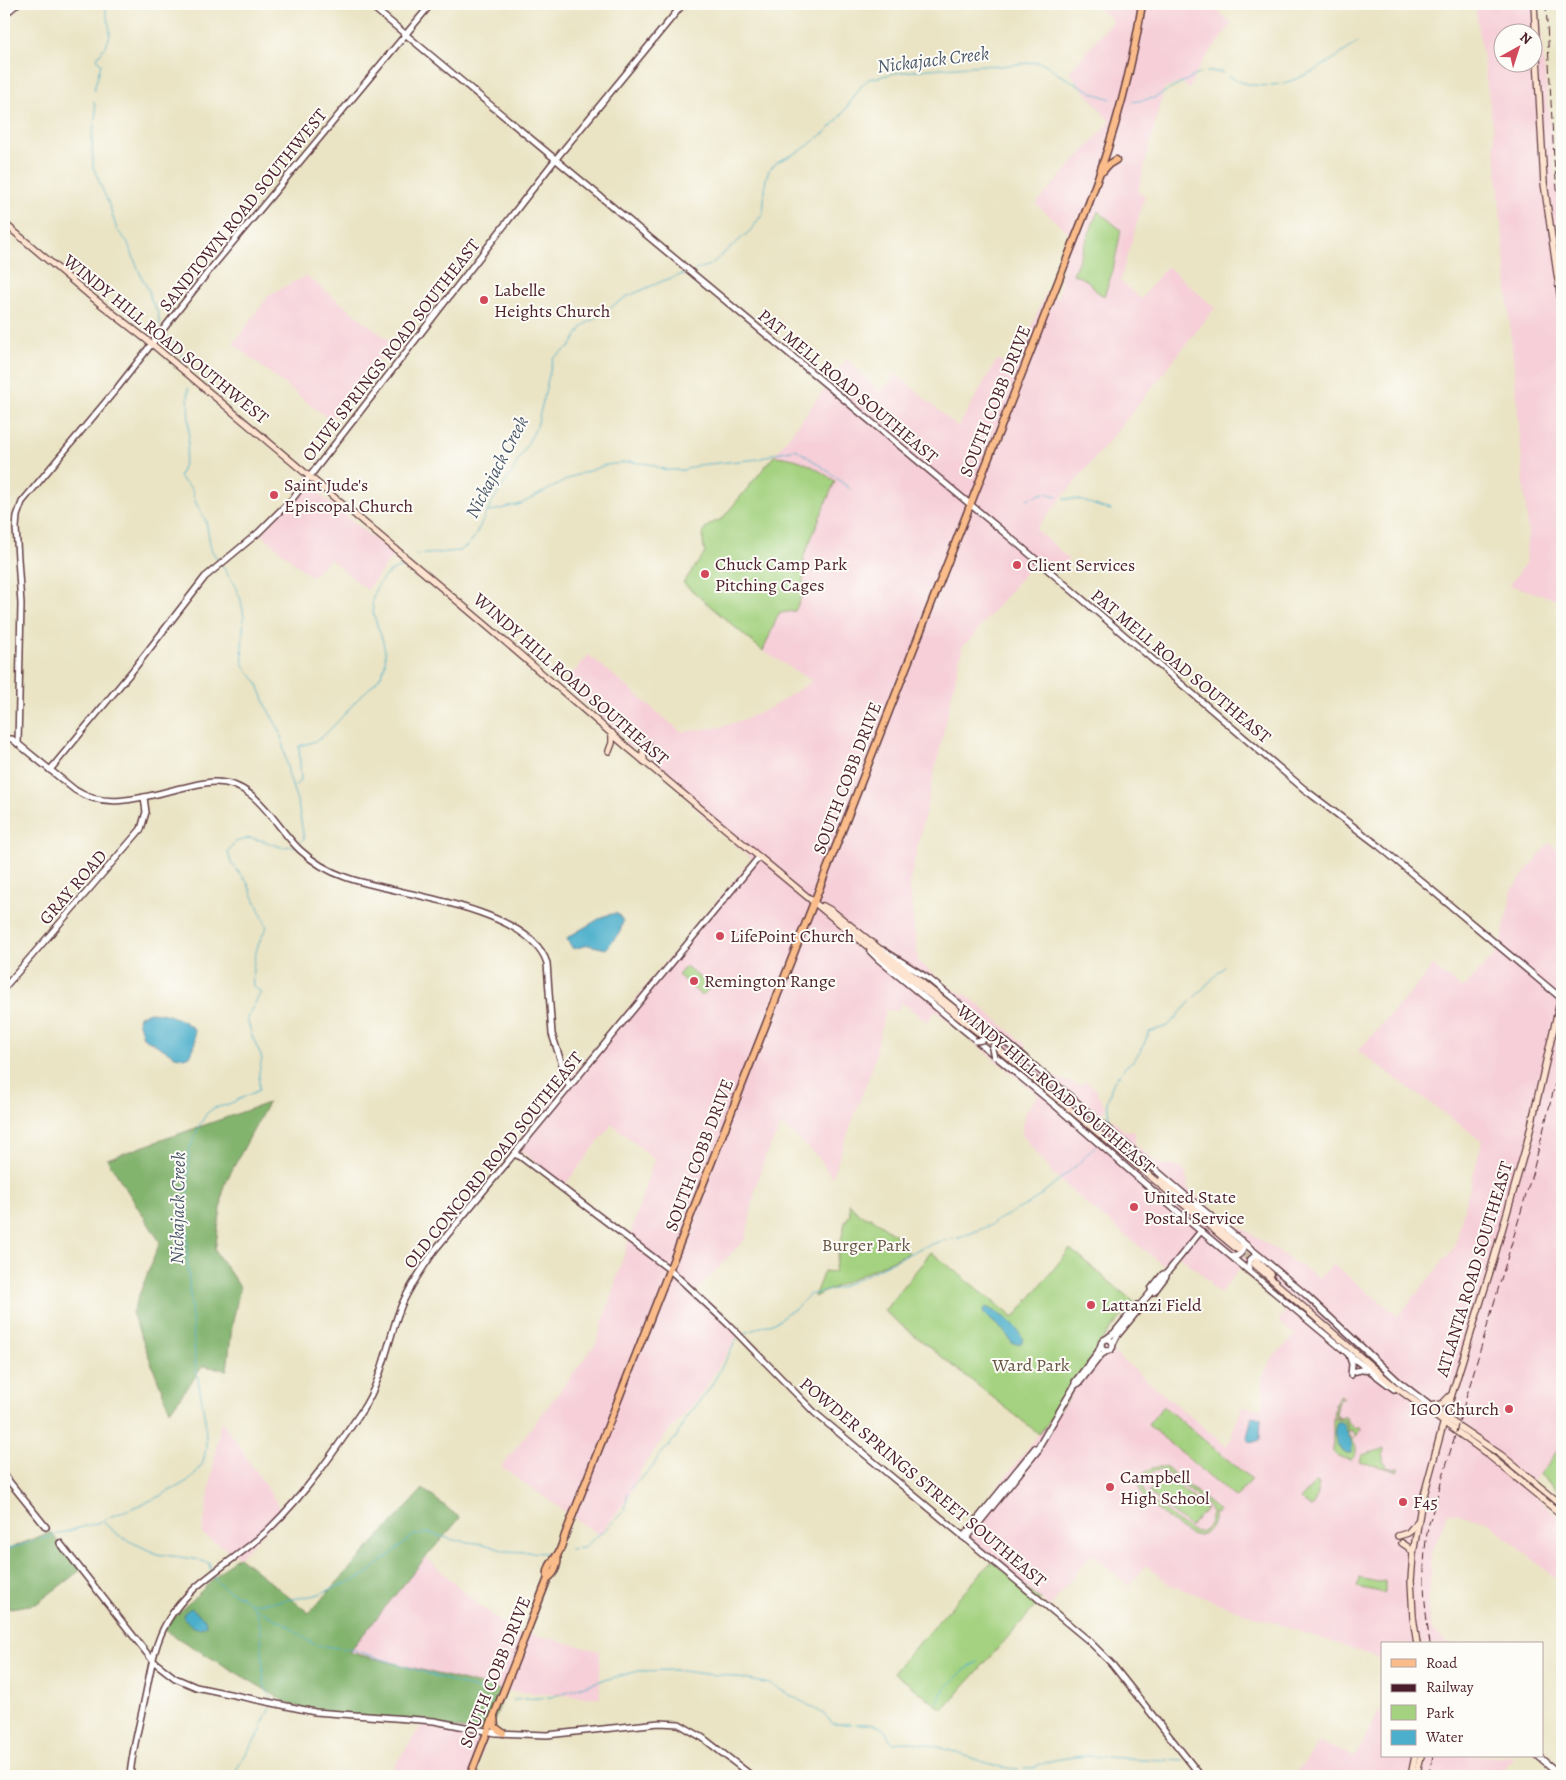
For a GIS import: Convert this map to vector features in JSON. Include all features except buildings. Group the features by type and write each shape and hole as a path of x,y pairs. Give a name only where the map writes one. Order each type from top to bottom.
{"main road":[{"name":"SOUTH COBB DRIVE","path":"470,1776 548,1578 553,1575 558,1560 557,1555 1099,176 1122,103 1142,4"},
{"path":"1534,4 1543,179 1562,308"},
{"path":"1099,176 1108,165 1116,160"},
{"name":"WINDY HILL ROAD SOUTHWEST","path":"4,223 310,477"},
{"name":"WINDY HILL ROAD SOUTHEAST","path":"310,477 494,631 644,761 862,942 978,1032 1240,1246"},
{"path":"608,751 612,744 612,733"},
{"path":"644,761 643,751 648,743"},
{"name":"WINDY HILL ROAD SOUTHEAST","path":"814,902 832,911 877,946 1240,1246"},
{"name":"ATLANTA ROAD SOUTHEAST","path":"1417,1642 1412,1598 1413,1554 1417,1522 1430,1469 1492,1266 1527,1143 1562,995"},
{"name":"WINDY HILL ROAD SOUTHEAST","path":"1257,1260 1394,1383 1445,1420 1501,1455 1562,1505"},
{"path":"1431,1406 1442,1404 1453,1392"},
{"name":"WINDY HILL ROAD SOUTHEAST","path":"1445,1420 1456,1432 1500,1464 1562,1515"},
{"path":"1439,1442 1456,1432"},
{"path":"1398,1536 1408,1533 1417,1522"},
{"path":"1402,1543 1413,1554"},
{"path":"494,1714 495,1726 503,1734"},
{"path":"1411,1776 1415,1758"},
{"path":"1416,1776 1420,1758"}],"street":[{"path":"4,15 17,4"},
{"name":"PAT MELL ROAD SOUTHEAST","path":"369,4 1194,693 1304,789 1379,846 1562,995"},
{"name":"SANDTOWN ROAD SOUTHWEST","path":"18,744 21,604 16,528 18,511 25,497 152,344 208,272 431,4"},
{"name":"OLIVE SPRINGS ROAD SOUTHEAST","path":"50,770 133,670 204,577 269,522 310,477 555,160 683,4"},
{"path":"4,739 12,739 75,790 92,799 111,801 208,782 235,785 256,798 301,851 320,865 345,877 464,907 513,927 533,942 543,953 547,963 552,1034 569,1086"},
{"name":"GRAY ROAD","path":"4,988 142,829 146,812 144,796"},
{"name":"OLD CONCORD ROAD SOUTHEAST","path":"130,1776 135,1741 153,1661 161,1634 170,1616 186,1596 206,1578 252,1544 280,1518 321,1468 361,1412 374,1387 402,1302 443,1239 759,856"},
{"name":"WINDY HILL ROAD SOUTHEAST","path":"862,942 878,959 975,1041 1370,1371 1410,1401 1445,1420"},
{"name":"WINDY HILL ROAD SOUTHEAST","path":"877,946 930,979 1240,1246 1306,1295 1398,1381 1431,1406 1445,1420"},
{"path":"975,1041 986,1038 988,1035 986,1027"},
{"path":"994,1057 992,1049 994,1044 999,1041 1005,1042"},
{"name":"POWDER SPRINGS STREET SOUTHEAST","path":"514,1154 521,1157 670,1270 729,1325 815,1413 1098,1649 1201,1776"},
{"path":"1075,1385 1079,1383 1101,1355 1112,1349 1117,1336 1140,1308 1140,1305 1152,1291 1151,1289 1163,1274 1166,1274 1201,1231"},
{"path":"1231,1256 1237,1256 1241,1253 1243,1247 1240,1246"},
{"path":"1249,1271 1248,1263 1251,1258 1256,1256 1257,1260"},
{"path":"965,1538 1039,1449 1075,1382 1099,1350 1102,1340 1114,1333 1137,1305 1140,1305"},
{"path":"1106,1338 1111,1340 1113,1344"},
{"path":"1100,1345 1102,1349 1107,1351"},
{"path":"1347,1352 1352,1364 1352,1373 1365,1369 1370,1371"},
{"path":"4,1476 46,1527"},
{"path":"60,1543 153,1661 175,1678 191,1685 322,1713 434,1721 503,1734 547,1735 659,1723 679,1724 703,1738 752,1776"},
{"path":"1540,1758 1562,1776"}],"shaded area":[{"path":"1093,4 1209,4 1232,23 1199,67 1189,89 1182,82 1164,89 1138,192 1145,196 1120,281 1141,299 1167,266 1215,308 1119,429 1036,529 1069,559 1054,572 1034,562 969,641 963,645 909,885 918,961 950,988 968,996 1025,1044 1026,1054 1056,1078 1080,1085 1085,1081 1097,1090 1098,1097 1106,1108 1104,1116 1113,1120 1123,1130 1135,1132 1135,1144 1156,1162 1176,1166 1185,1171 1187,1188 1213,1209 1319,1278 1333,1264 1398,1316 1454,1248 1482,1141 1358,1051 1426,975 1432,965 1462,989 1499,950 1513,888 1549,843 1562,854 1562,1445 1527,1489 1562,1519 1562,1584 1487,1521 1448,1512 1431,1556 1428,1611 1433,1632 1446,1642 1381,1642 1381,1659 1242,1612 1171,1585 1146,1565 1129,1586 1091,1554 1050,1607 1041,1600 943,1710 893,1672 992,1561 960,1535 1039,1434 883,1311 931,1252 1014,1318 1070,1249 1134,1302 1101,1342 1226,1446 1232,1438 1232,1433 1242,1407 1262,1409 1264,1392 1262,1378 1270,1360 1295,1335 1278,1321 1292,1303 1244,1264 1220,1293 1213,1288 1208,1280 1175,1252 1164,1266 1090,1207 1055,1176 1022,1135 1024,1114 1038,1095 936,1011 927,1022 901,1002 898,1011 885,1010 874,1062 832,1177 818,1157 782,1125 766,1154 756,1186 746,1238 695,1293 738,1335 697,1401 668,1432 643,1466 627,1500 599,1535 501,1467 596,1344 654,1159 612,1124 564,1186 515,1145 752,859 708,821 679,786 647,755 638,748 617,744 629,741 563,684 589,655 681,732 720,727 743,720 770,708 812,681 763,651 812,540 792,458 774,456 847,359 880,393 896,374 958,427 997,360 1015,365 1046,293 1059,298 1063,250 1069,233 1036,204 1110,122 1069,72 1113,20"},
{"path":"1475,4 1538,4 1540,22 1494,22 1494,72 1544,72 1544,64 1562,228 1562,601 1509,585 1525,565 1528,532 1493,126"},
{"path":"306,276 392,343 330,420 233,344 270,294"},
{"path":"308,485 394,555 367,590 330,559 311,577 261,534"},
{"path":"221,1420 284,1513 239,1557 202,1534"},
{"path":"426,1557 476,1603 524,1639 527,1633 600,1651 600,1698 505,1691 348,1652"},
{"path":"1381,1708 1381,1758 1512,1758 1498,1776 1422,1776 1412,1768 1411,1776 1293,1776 1320,1743 1355,1756"},
{"path":"424,1722 490,1733 472,1776 387,1776"}],"green space":[{"path":"1098,211 1121,230 1113,270 1104,296 1096,291 1088,281 1073,274"},
{"path":"774,456 800,461 835,481 804,556 803,593 795,611 779,613 763,651 683,583 705,553 703,536 706,528 722,519"},
{"name":"Remington Range","path":"686,966 711,987 702,996 678,975"},
{"path":"268,1103 224,1185 215,1251 240,1287 232,1326 227,1370 203,1366 170,1411 132,1313 160,1242 107,1159"},
{"name":"Burger Park","path":"849,1203 861,1215 870,1217 897,1236 908,1253 814,1297 824,1271 834,1272 845,1223 850,1213"},
{"name":"Ward Park","path":"1070,1249 1134,1302 1101,1341 1066,1401 1039,1434 884,1311 931,1252 1014,1318"},
{"path":"1340,1396 1344,1399 1341,1398 1337,1404 1335,1414 1337,1417 1342,1418 1344,1416 1355,1428 1358,1426 1362,1430 1359,1430 1354,1439 1355,1435 1352,1430 1349,1431 1346,1422 1333,1416 1335,1404"},
{"path":"1163,1406 1251,1479 1236,1498 1148,1425"},
{"path":"1333,1418 1345,1422 1355,1445 1356,1453 1351,1460 1338,1457 1333,1452"},
{"path":"1562,1445 1562,1493 1539,1474"},
{"path":"1384,1449 1383,1462 1386,1464 1386,1467 1396,1469 1398,1467 1398,1471 1360,1462 1362,1455"},
{"path":"1154,1467 1164,1467 1171,1471 1219,1511 1217,1514 1214,1512 1212,1526 1209,1530 1196,1535 1188,1534 1147,1501 1140,1490 1139,1484 1141,1477 1146,1471","holes":["1160,1470 1169,1474 1206,1504 1211,1512 1208,1527 1203,1531 1197,1532 1184,1526 1150,1500 1144,1491 1143,1483 1146,1476"]},
{"path":"1164,1474 1206,1509 1190,1527 1149,1493"},
{"path":"1315,1483 1319,1484 1314,1505 1311,1507 1300,1499"},
{"path":"423,1489 460,1518 349,1652 505,1691 490,1733 424,1722 336,1715 293,1706 162,1629 234,1559 239,1557 309,1613"},
{"path":"50,1532 82,1569 36,1604 4,1609 4,1551"},
{"path":"992,1561 1041,1600 943,1710 893,1672"},
{"path":"1359,1578 1378,1582 1385,1581 1385,1593 1357,1587"}],"water":[{"path":"616,913 623,921 620,932 606,949 588,945 573,949 567,940 568,937 604,916"},
{"path":"150,1012 174,1017 194,1029 195,1045 190,1056 184,1058 175,1056 143,1037 138,1020 139,1016"},
{"path":"986,1307 1003,1316 1017,1329 1023,1340 1021,1343 1012,1343 1005,1332 984,1314 983,1310"},
{"path":"1252,1416 1261,1418 1260,1440 1251,1443 1247,1437"},
{"path":"1337,1423 1344,1425 1351,1443 1351,1453 1345,1453 1337,1444 1335,1431"},
{"path":"191,1608 205,1619 206,1625 196,1628 183,1617 184,1613"}],"waterway":[{"path":"94,90 101,64 97,58 110,36 105,4"},
{"name":"Nickajack Creek","path":"1228,76 1245,83 1262,86 1279,84 1313,71 1358,42"},
{"name":"Nickajack Creek","path":"695,270 710,265 750,231 763,213 766,178 769,170 777,162 802,150 828,130 840,117 863,84 869,79 896,73 930,69 983,65 1000,66 1038,62 1047,65 1058,74 1096,94 1111,99"},
{"name":"Nickajack Creek","path":"1207,72 1223,73"},
{"name":"Nickajack Creek","path":"1133,102 1154,98 1200,73"},
{"path":"94,102 96,112 92,138 93,167 110,207 117,230 127,241 149,291 151,300 158,313 160,325"},
{"name":"Nickajack Creek","path":"416,555 459,551 474,538 492,502 511,474 537,426 553,358 570,347 583,326 626,297 665,280 687,273"},
{"path":"165,334 180,348 183,362"},
{"path":"188,388 188,443 179,477 192,489 195,501 206,521 211,549 219,562"},
{"path":"488,512 521,504 574,476 606,465 630,462 649,464 666,470 684,470 698,465 759,459 796,449 850,489"},
{"path":"1027,499 1044,493 1057,496"},
{"path":"1064,499 1083,501 1111,510"},
{"path":"222,565 241,600 244,617 243,663 257,682 268,710 280,731 289,776 298,804 304,839 298,845"},
{"name":"Nickajack Creek","path":"294,786 301,780 299,746 321,738 381,675 384,669 385,652 373,611 372,601 375,590 384,577 391,571 404,567"},
{"name":"Nickajack Creek","path":"4,1550 103,1521 154,1499 192,1478 203,1463 206,1448 205,1419 196,1368 187,1257 189,1150 207,1113 214,1108 227,1105 259,1090 259,1072 262,1058 252,1036 247,1018 261,992 253,986 253,970 257,948 267,927 247,882 231,863 228,851 235,842 250,838 281,847 295,846"},
{"path":"1195,997 1224,967"},
{"path":"1110,1124 1107,1102 1113,1083 1125,1067 1135,1059 1142,1049 1149,1032 1168,1026 1191,1001"},
{"path":"742,1334 780,1320 809,1295 839,1288 925,1246 959,1238 991,1225 1032,1202 1077,1165 1095,1146"},
{"path":"630,1488 651,1469 660,1455 675,1439 688,1416 710,1388 737,1339"},
{"path":"570,1549 583,1548 608,1527 625,1510 628,1493"},
{"path":"103,1522 127,1540 157,1554 195,1559 209,1563 211,1572"},
{"path":"251,1604 316,1595 357,1579 367,1574 414,1535 428,1533 454,1540 484,1544 505,1551 547,1553"},
{"path":"213,1576 223,1587 249,1602 257,1613 261,1633 264,1683 272,1701"},
{"path":"254,1607 290,1627 315,1645 354,1650 485,1692"},
{"path":"938,1702 942,1692 963,1671 978,1662"},
{"path":"513,1700 551,1697 596,1682 639,1671 675,1670 723,1675 770,1684 825,1715 833,1724 851,1724"},
{"path":"234,1776 241,1761 261,1731 271,1706"},
{"path":"856,1724 878,1726 886,1732 894,1743 925,1744 987,1763 1018,1769"},
{"path":"1024,1769 1067,1758 1103,1757"},
{"path":"1106,1757 1183,1761"}],"tunnel":[{"path":"1240,1247 1256,1260"},
{"path":"1238,1250 1253,1263"}],"railway":[{"path":"1546,4 1554,160 1562,236"},
{"path":"1559,4 1561,61"},
{"path":"1430,1642 1424,1586 1428,1527 1533,1171 1562,1057"},
{"path":"1428,1776 1432,1758"}],"place":[{"name":"Labelle Heights Church","path":"484,300"},
{"name":"Saint Jude's Episcopal Church","path":"274,495"},
{"name":"Client Services","path":"1017,565"},
{"name":"Chuck Camp Park Pitching Cages","path":"705,574"},
{"name":"LifePoint Church","path":"720,936"},
{"name":"Remington Range","path":"694,981"},
{"name":"United State Postal Service","path":"1134,1207"},
{"name":"Lattanzi Field","path":"1091,1305"},
{"name":"IGO Church","path":"1509,1409"},
{"name":"Campbell High School","path":"1110,1487"},
{"name":"F45","path":"1403,1502"}]}
